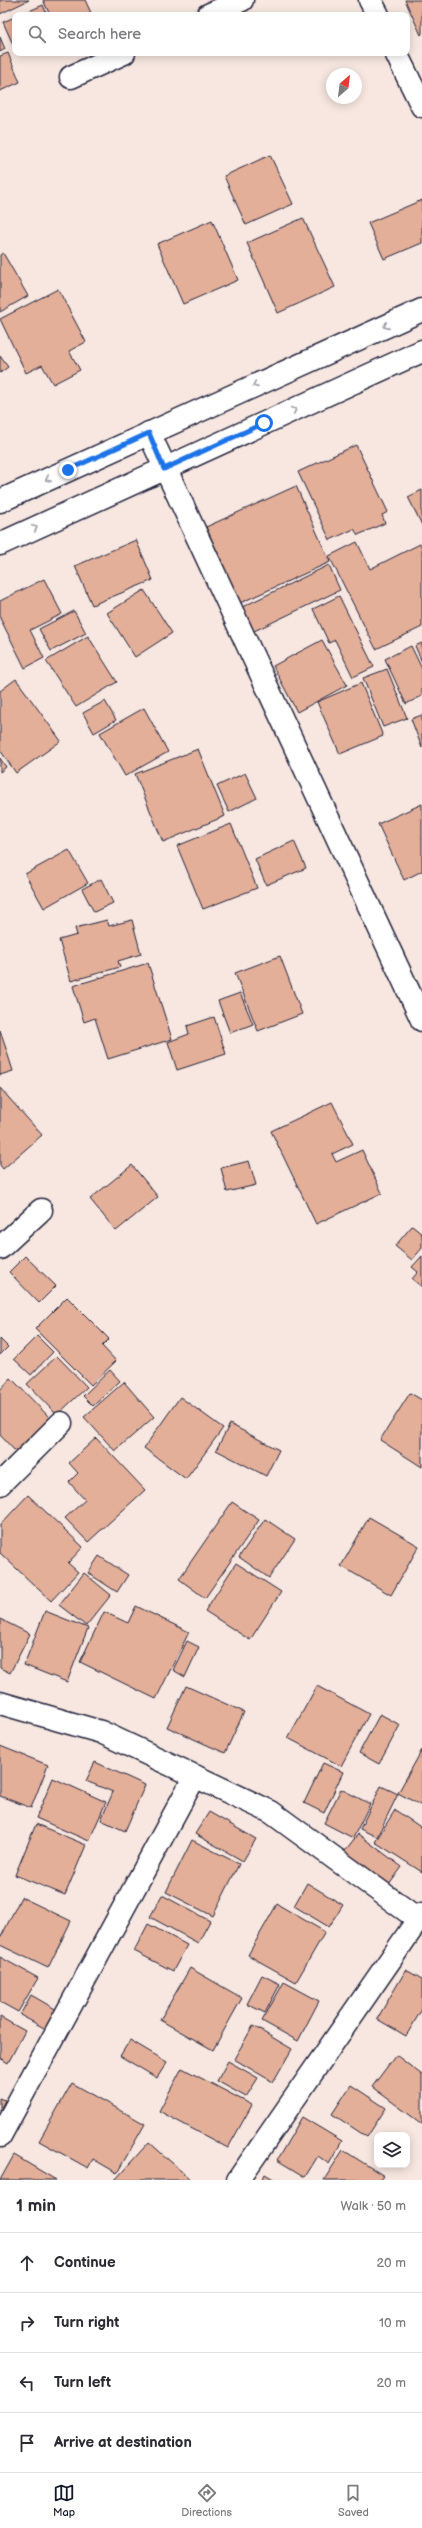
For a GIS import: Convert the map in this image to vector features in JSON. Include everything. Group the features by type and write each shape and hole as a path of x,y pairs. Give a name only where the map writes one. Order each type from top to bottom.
{"street":[{"path":"215,12 242,0"},
{"path":"370,0 376,12"},
{"path":"71,77 117,56"},
{"path":"397,56 422,106"},
{"path":"0,501 422,310"},
{"path":"0,544 422,351"},
{"path":"149,433 164,469 422,1020"},
{"path":"0,1248 41,1210"},
{"path":"0,1484 61,1423"},
{"path":"0,1703 101,1732 271,1812 421,1918 238,2180"},
{"path":"0,2136 195,1776"}],"building":[{"path":"0,0 29,0 0,14"},
{"path":"43,0 85,0 91,12 49,12"},
{"path":"405,0 422,0 421,35"},
{"path":"43,5 46,12 27,12"},
{"path":"12,18 12,42 3,22"},
{"path":"0,37 5,49 0,52"},
{"path":"8,53 20,82 0,91 0,56"},
{"path":"270,155 293,204 246,225 224,176"},
{"path":"422,200 422,243 384,259 368,223"},
{"path":"303,218 335,287 278,313 247,243"},
{"path":"212,220 238,280 183,304 157,244"},
{"path":"3,253 28,296 0,312 0,255"},
{"path":"58,289 86,342 69,351 80,370 53,384 42,365 26,373 0,319"},
{"path":"0,356 8,367 0,373"},
{"path":"356,445 388,512 382,515 385,523 358,535 354,529 330,540 298,472"},
{"path":"296,486 330,562 240,603 206,527"},
{"path":"422,490 422,525 408,497"},
{"path":"136,540 153,580 92,605 75,566"},
{"path":"357,542 370,569 420,544 422,548 422,627 376,649 329,556"},
{"path":"329,565 340,590 250,633 238,609"},
{"path":"44,579 62,614 30,630 44,658 25,668 0,618 0,601"},
{"path":"144,590 172,633 135,657 107,613"},
{"path":"339,596 374,667 353,677 335,640 329,643 313,609"},
{"path":"74,611 86,633 51,651 39,629"},
{"path":"88,636 117,682 76,707 46,661"},
{"path":"322,640 347,685 297,712 273,666"},
{"path":"422,643 422,662 415,646"},
{"path":"411,646 422,669 422,696 406,704 385,659"},
{"path":"387,669 407,718 383,727 363,678"},
{"path":"16,679 61,741 16,773 0,750 0,691"},
{"path":"361,683 383,736 340,754 317,702"},
{"path":"105,701 116,720 94,733 83,713"},
{"path":"144,708 168,752 125,776 100,733"},
{"path":"422,715 422,748 411,719"},
{"path":"198,749 225,816 163,842 135,774"},
{"path":"0,758 6,767 0,772"},
{"path":"245,773 257,798 229,812 217,786"},
{"path":"422,804 422,871 404,880 378,824"},
{"path":"231,824 257,888 203,909 177,846"},
{"path":"294,841 306,868 266,885 255,859"},
{"path":"69,850 88,883 44,908 25,874"},
{"path":"101,879 113,903 94,912 82,889"},
{"path":"107,920 109,926 132,920 141,954 118,961 120,967 71,981 59,940 77,935 75,928"},
{"path":"280,956 302,1014 258,1031 235,973"},
{"path":"148,963 172,1039 108,1059 95,1018 84,1022 73,986"},
{"path":"240,993 253,1024 230,1033 218,1001"},
{"path":"214,1017 226,1054 177,1070 168,1042 189,1034 187,1026"},
{"path":"0,1030 13,1071 0,1075"},
{"path":"0,1088 42,1135 3,1169 0,1165"},
{"path":"332,1102 353,1144 332,1154 336,1162 362,1150 382,1193 316,1224 271,1131"},
{"path":"249,1161 256,1185 227,1192 221,1168"},
{"path":"132,1165 158,1197 116,1231 90,1199"},
{"path":"412,1226 422,1234 422,1248 412,1260 395,1246"},
{"path":"25,1256 56,1286 39,1303 9,1272"},
{"path":"422,1256 422,1287 412,1279 418,1272 412,1267"},
{"path":"67,1297 109,1339 102,1346 116,1361 91,1385 35,1329"},
{"path":"37,1336 53,1352 31,1375 14,1359"},
{"path":"0,1339 8,1347 0,1355"},
{"path":"57,1356 87,1387 57,1415 27,1384"},
{"path":"110,1370 120,1381 93,1406 83,1396"},
{"path":"11,1378 50,1418 16,1452 0,1435 0,1390"},
{"path":"124,1382 154,1417 115,1451 84,1417"},
{"path":"410,1393 422,1400 422,1467 380,1440"},
{"path":"180,1397 223,1428 186,1479 144,1448"},
{"path":"230,1424 279,1450 266,1476 216,1450"},
{"path":"96,1438 145,1490 88,1542 65,1518 85,1500 69,1482 78,1473 69,1463"},
{"path":"28,1495 83,1547 68,1563 78,1572 51,1601 0,1553 0,1525"},
{"path":"232,1502 259,1520 205,1598 179,1579"},
{"path":"369,1517 419,1546 391,1595 341,1566"},
{"path":"265,1519 295,1539 269,1578 239,1557"},
{"path":"99,1556 128,1575 117,1592 88,1573"},
{"path":"236,1563 281,1592 250,1640 205,1611"},
{"path":"84,1573 111,1595 86,1626 59,1605"},
{"path":"136,1606 189,1632 156,1699 80,1662 104,1612 128,1623"},
{"path":"45,1611 88,1628 67,1682 24,1665"},
{"path":"0,1619 30,1634 10,1673 0,1668"},
{"path":"187,1641 199,1647 185,1677 173,1670"},
{"path":"186,1686 244,1712 225,1753 167,1727"},
{"path":"317,1686 369,1714 341,1766 288,1738"},
{"path":"380,1714 400,1725 379,1764 359,1753"},
{"path":"0,1746 48,1765 31,1808 0,1796"},
{"path":"422,1750 422,1806 398,1793"},
{"path":"95,1762 145,1785 125,1831 101,1820 113,1792 86,1781"},
{"path":"323,1763 343,1772 324,1813 304,1803"},
{"path":"53,1778 106,1802 89,1841 36,1818"},
{"path":"381,1786 398,1794 377,1837 360,1829"},
{"path":"341,1789 370,1804 353,1838 324,1823"},
{"path":"395,1810 422,1828 422,1872 375,1842"},
{"path":"209,1812 256,1839 243,1861 195,1834"},
{"path":"36,1824 86,1845 65,1895 15,1875"},
{"path":"358,1834 402,1867 386,1889 341,1856"},
{"path":"192,1840 239,1864 213,1916 166,1892"},
{"path":"307,1883 343,1905 329,1927 294,1906"},
{"path":"162,1895 210,1921 198,1943 150,1917"},
{"path":"21,1897 71,1921 48,1968 0,1945 0,1939"},
{"path":"277,1904 325,1932 296,1982 248,1955"},
{"path":"148,1924 187,1945 173,1971 134,1951"},
{"path":"0,1957 38,1978 18,2012 0,2002"},
{"path":"190,1968 242,1998 213,2050 160,2020"},
{"path":"406,1970 422,1979 422,2009 406,2036 377,2019"},
{"path":"262,1975 280,1984 265,2013 247,2004"},
{"path":"284,1982 319,2001 298,2041 262,2021"},
{"path":"31,1995 57,2010 46,2029 20,2015"},
{"path":"0,2017 25,2031 8,2063 0,2058"},
{"path":"253,2026 292,2049 273,2082 234,2059"},
{"path":"130,2040 167,2062 157,2078 120,2056"},
{"path":"396,2055 422,2075 422,2124 372,2087"},
{"path":"228,2061 258,2078 246,2097 217,2081"},
{"path":"182,2068 252,2105 228,2148 159,2111"},
{"path":"72,2083 145,2124 117,2173 93,2159 88,2168 39,2141"},
{"path":"351,2085 386,2108 367,2137 332,2114"},
{"path":"0,2098 5,2100 0,2110"},
{"path":"302,2117 342,2141 329,2164 318,2156 305,2177 277,2160"},
{"path":"149,2142 191,2180 115,2180"},
{"path":"343,2150 384,2176 381,2180 324,2180"},
{"path":"14,2155 56,2180 0,2180"},
{"path":"265,2174 275,2180 262,2180"}],"route":[{"path":"68,470 149,433 164,469 264,423"}]}
